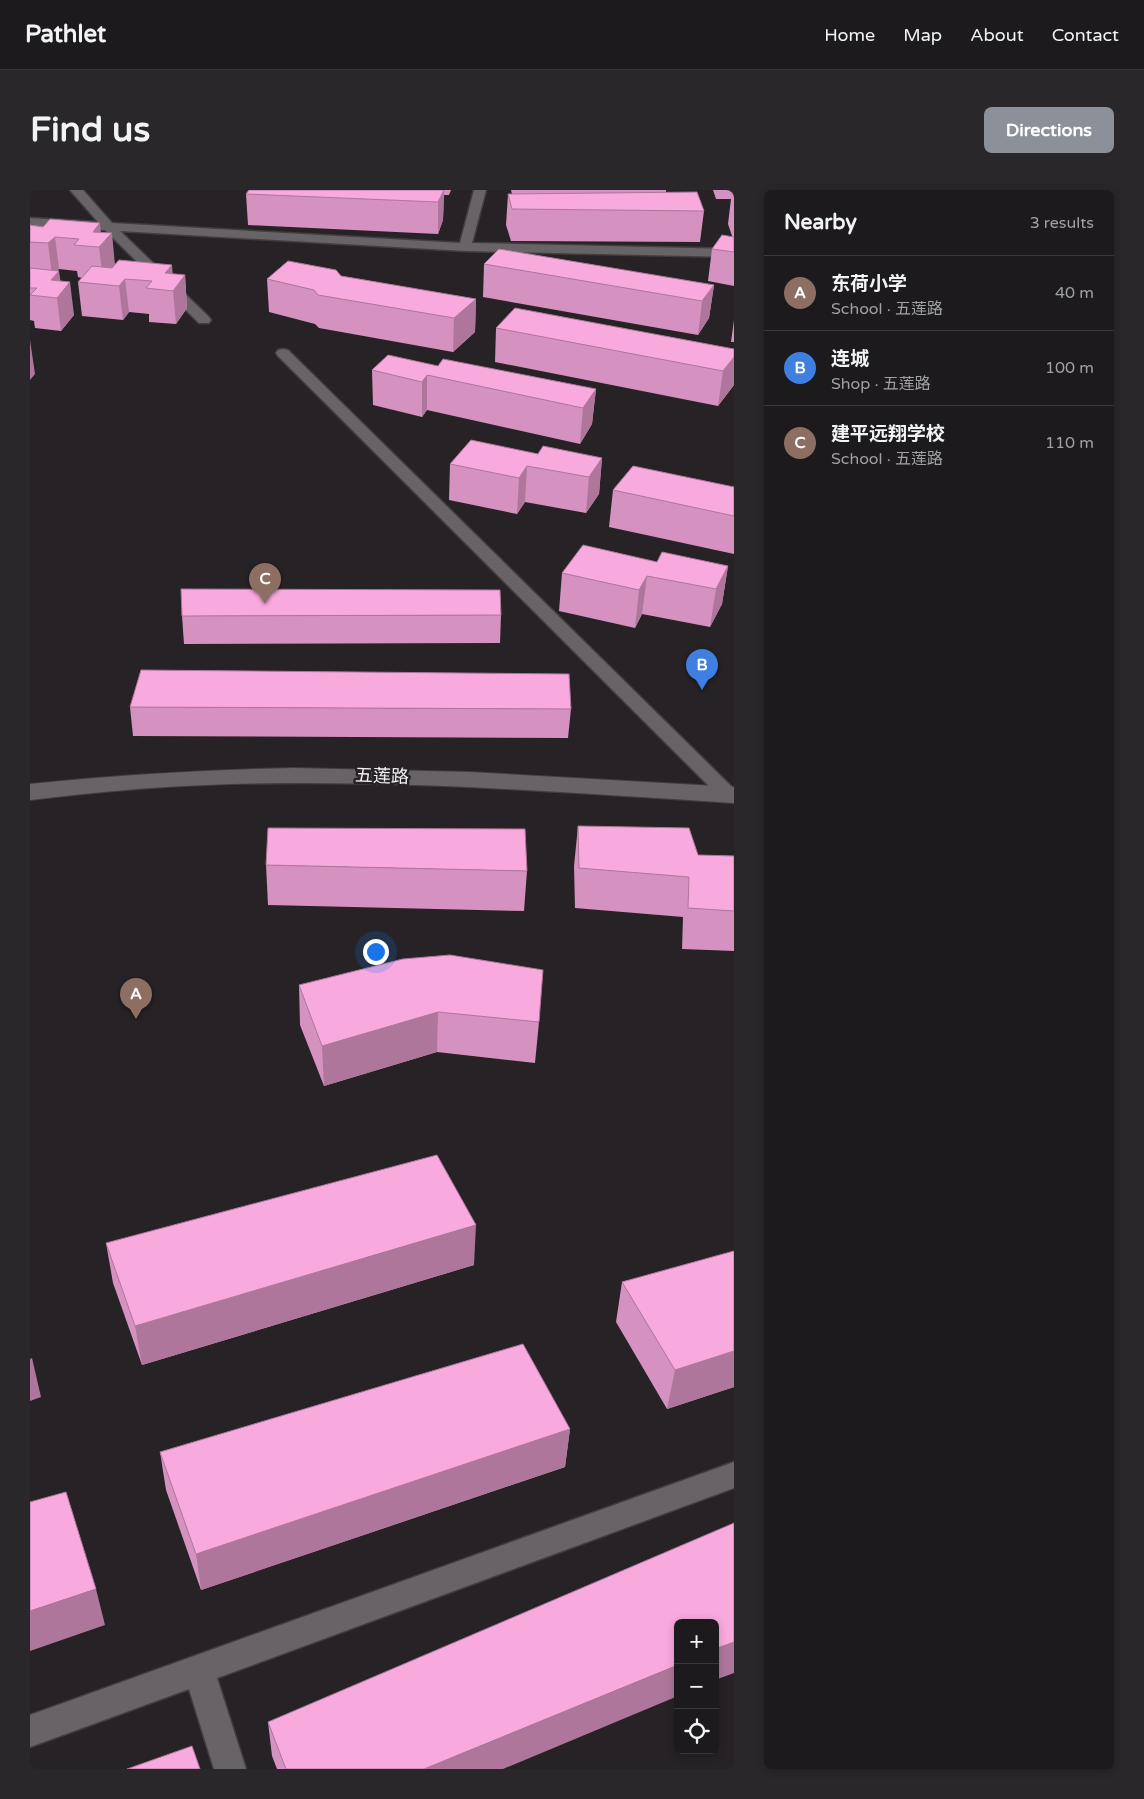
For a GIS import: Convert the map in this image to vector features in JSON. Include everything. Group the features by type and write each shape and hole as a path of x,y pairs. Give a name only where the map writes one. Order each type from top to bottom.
{"street":[{"name":"五莲路","path":"30,792 208,777 289,775 456,779 731,795"}],"lane":[{"path":"76,190 109,227 204,320"},
{"path":"465,247 480,190"},
{"path":"30,222 465,247 734,253"},
{"path":"283,353 731,795"},
{"path":"30,1731 734,1475"},
{"path":"199,1671 230,1769"}],"building":[{"path":"249,190 444,190 438,202 246,194"},
{"path":"697,192 704,211 512,209 508,194"},
{"path":"50,219 100,223 93,232 112,233 99,247 74,245 79,239 55,237 48,243 30,242 30,225 43,227"},
{"path":"722,235 734,237 734,252 712,249"},
{"path":"499,249 714,285 702,301 484,264"},
{"path":"119,260 172,265 165,273 185,275 173,291 146,288 152,281 125,279 119,286 78,282 92,266 112,268"},
{"path":"288,261 336,270 341,276 476,299 454,318 318,295 314,290 267,279"},
{"path":"30,268 59,271 51,280 70,282 57,298 30,295 37,288 30,288"},
{"path":"515,308 734,349 734,357 723,371 496,328"},
{"path":"388,355 438,366 443,359 596,389 583,408 427,375 422,382 372,370"},
{"path":"471,440 538,454 543,446 602,458 589,477 527,466 519,478 450,464"},
{"path":"633,466 734,487 734,516 613,490"},
{"path":"583,545 657,562 662,552 728,566 716,589 647,576 639,590 562,573"},
{"path":"181,589 500,590 501,615 182,616"},
{"path":"141,670 569,674 571,709 130,707"},
{"path":"578,826 689,828 698,855 734,856 734,911 688,908 689,877 579,868"},
{"path":"268,828 525,829 527,871 266,865"},
{"path":"450,955 543,970 539,1022 438,1012 322,1046 299,985 403,959"},
{"path":"437,1155 476,1225 135,1326 106,1243"},
{"path":"734,1251 734,1351 675,1370 622,1282"},
{"path":"523,1344 570,1429 196,1554 160,1452"},
{"path":"66,1492 96,1589 30,1611 30,1502"},
{"path":"734,1523 734,1642 719,1648 719,1619 674,1619 674,1667 424,1769 286,1769 268,1722"},
{"path":"192,1746 200,1769 127,1769"}],"place":[{"name":"建平远翔学校","path":"265,604"},
{"name":"连城","path":"702,690"},
{"name":"东荷小学","path":"136,1019"}]}
